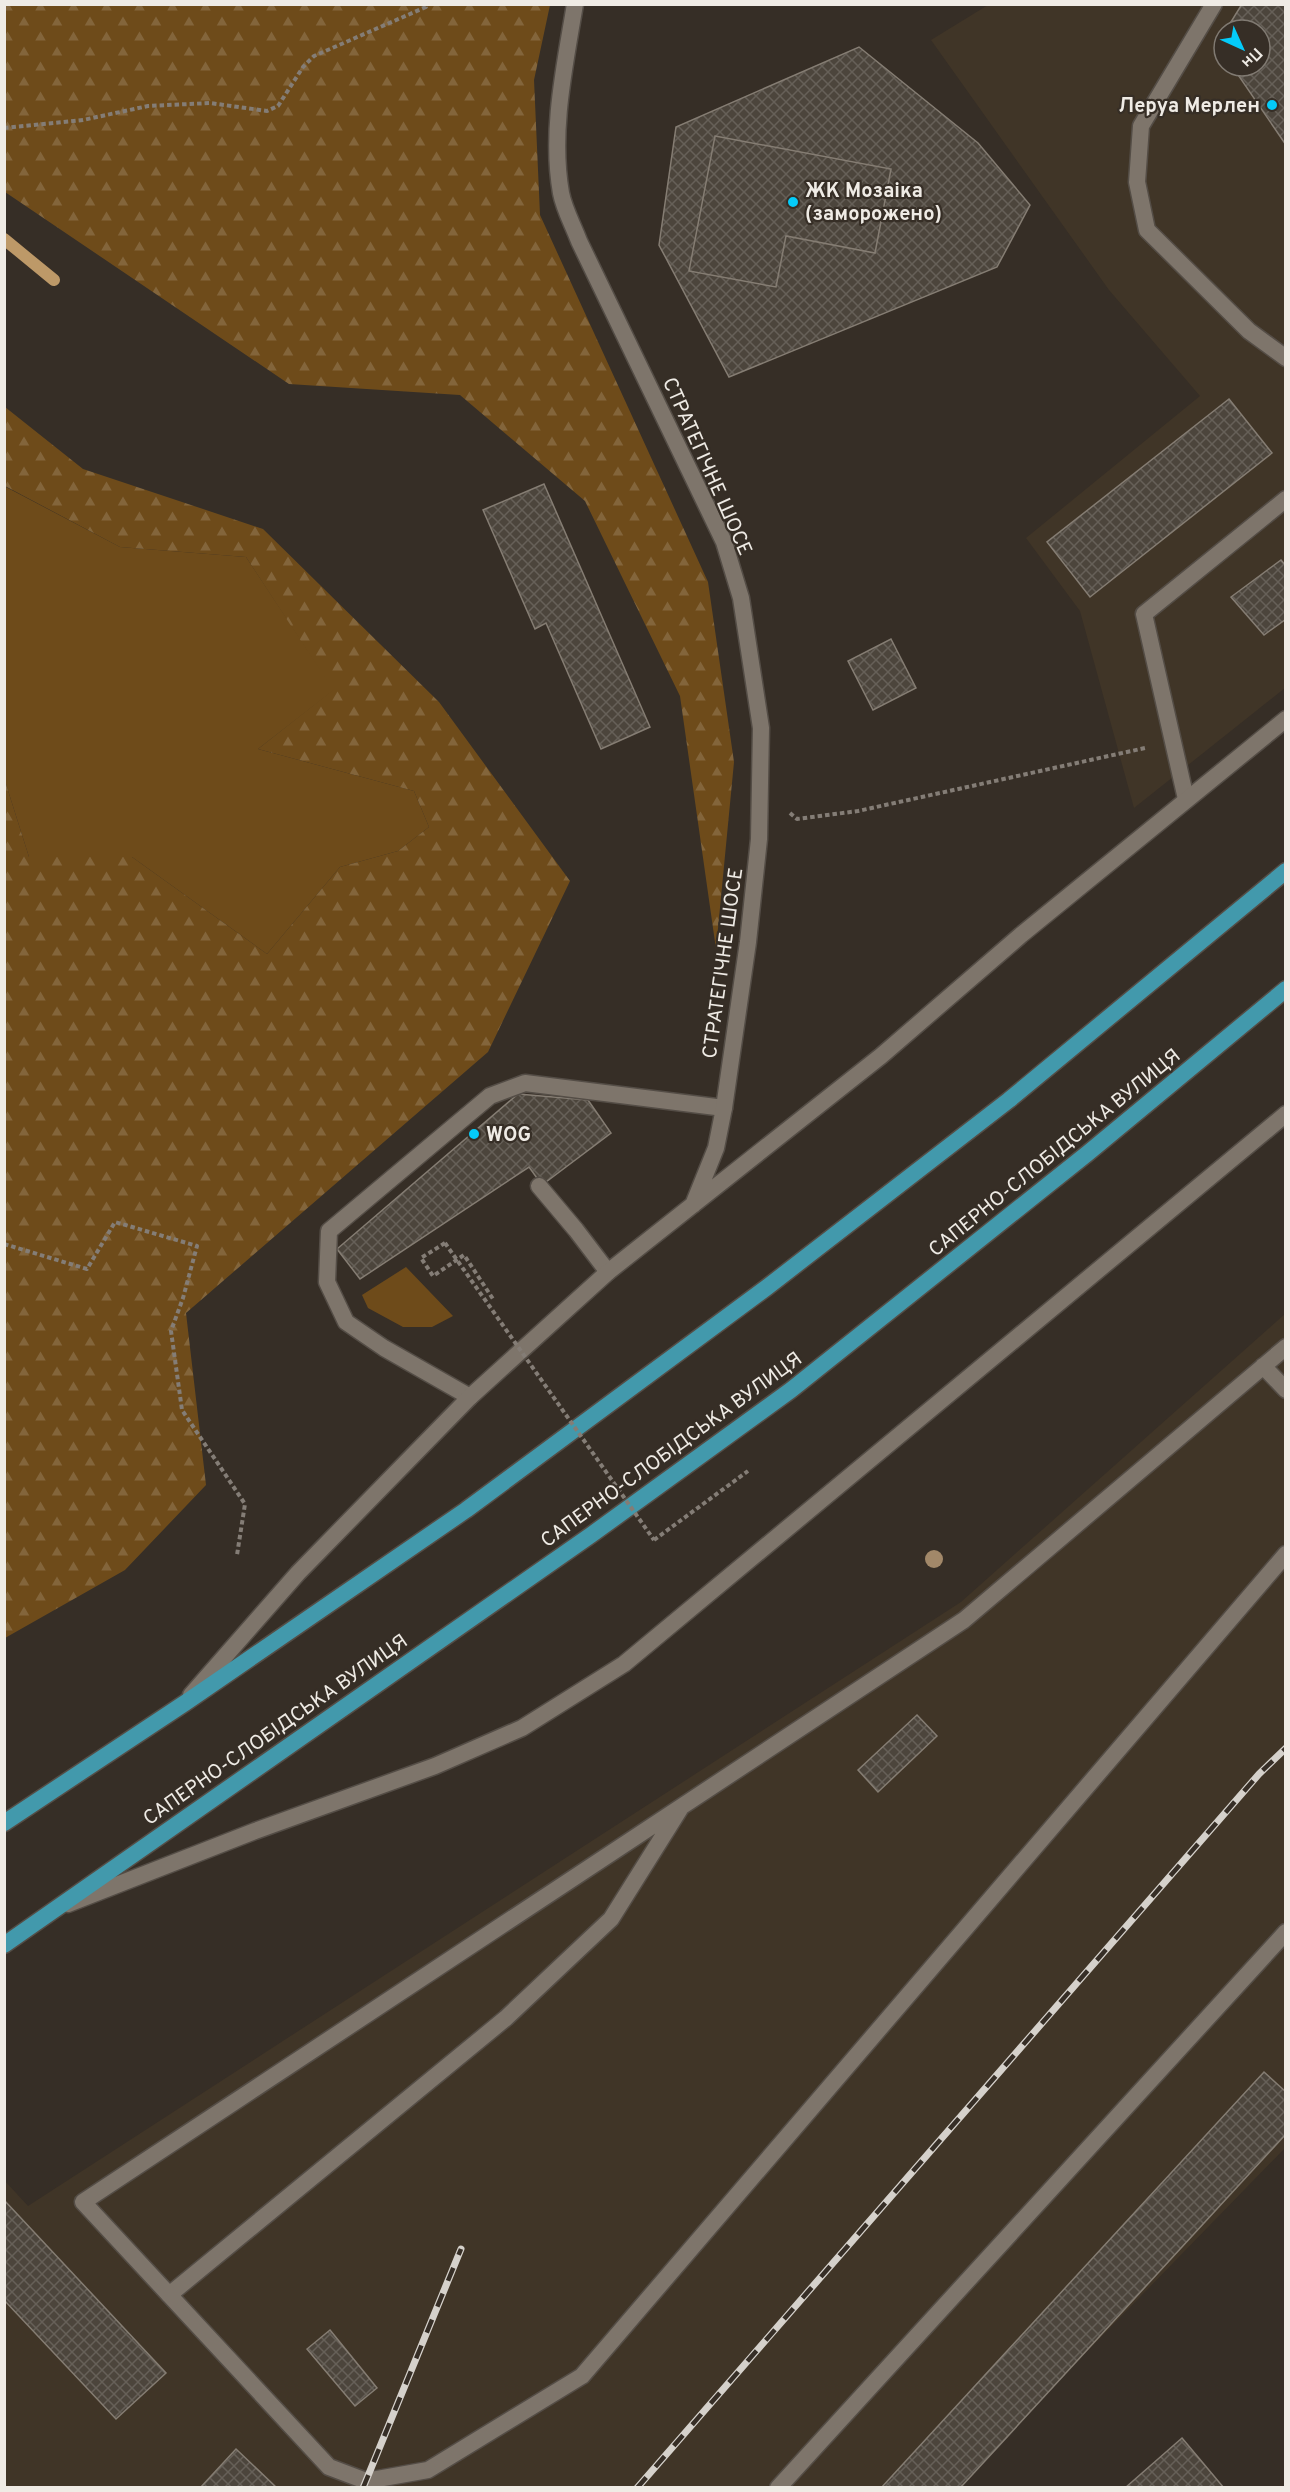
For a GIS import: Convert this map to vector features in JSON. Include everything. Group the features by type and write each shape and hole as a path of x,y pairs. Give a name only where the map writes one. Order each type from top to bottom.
{"main road":[{"path":"4,1823 185,1703 466,1510 766,1288 1009,1100 1286,871"},
{"name":"САПЕРНО-СЛОБІДСЬКА ВУЛИЦЯ","path":"4,1945 591,1535 791,1390 1088,1153 1286,989"}],"street":[{"name":"СТРАТЕГІЧНЕ ШОСЕ","path":"576,4 562,85 558,150 561,194 579,241 724,542 741,598 761,728 759,839 748,942 716,1148 693,1207"},
{"path":"1214,4 1142,126 1137,182 1147,230 1249,331 1286,358"},
{"path":"1186,799 1144,614 1286,499"},
{"path":"185,1703 298,1573 470,1397 608,1272 881,1056 1021,935 1286,719"},
{"path":"470,1397 384,1348 346,1322 327,1282 329,1231 490,1096 525,1083 579,1094 724,1108"},
{"name":"САПЕРНО-СЛОБІДСЬКА ВУЛИЦЯ","path":"56,1909 255,1831 446,1761 522,1728 624,1664 1286,1113"},
{"path":"539,1186 608,1272"},
{"path":"1286,1347 964,1620 83,2202 329,2467 366,2481 428,2470 582,2376 1286,1554"},
{"path":"1263,1366 1286,1390"},
{"path":"169,2295 506,2018 611,1919 683,1805"},
{"path":"778,2487 1286,1932"}],"path":[{"path":"4,128 83,120 148,106 210,103 267,111 278,106 303,67 314,56 409,16 426,7 426,4"},
{"path":"760,791 797,819 858,811 1173,742"},
{"path":"4,1244 87,1269 115,1222 197,1246 183,1298 171,1331 182,1410 245,1504 237,1555"},
{"path":"493,1299 464,1255 433,1276 422,1258 445,1243 654,1540 748,1471"}],"shaded area":[{"path":"988,5 1285,5 1285,688 1134,808 1080,611 1026,538 1200,396 1109,290 931,40"},
{"path":"1285,1314 1285,2148 955,2487 5,2487 4,2180 28,2206 961,1602"}],"green space":[{"path":"4,5 550,5 534,80 540,215 708,582 734,762 716,949 680,696 585,501 460,395 289,384 5,192"},
{"path":"5,407 83,469 263,529 439,702 570,881 488,1052 186,1313 206,1485 125,1570 5,1638 5,781 29,857 132,857 267,954 340,867 398,851 429,827 414,791 258,749 333,690 246,557 120,547 5,486"},
{"path":"4,486 120,547 246,557 334,690 258,749 414,791 429,827 398,851 340,867 267,954 132,857 29,857 5,781"},
{"path":"406,1267 453,1316 432,1327 403,1327 368,1308 362,1295"}],"building":[{"name":"Леруа Мерлен","path":"1242,4 1286,4 1286,145 1240,78 1272,78 1272,18 1233,18"},
{"path":"859,47 978,143 1030,205 997,267 729,377 659,245 676,127"},
{"name":"ЖК Мозаіка (заморожено)","path":"715,136 891,169 875,253 786,236 776,287 689,271"},
{"path":"1229,399 1272,453 1090,597 1047,542"},
{"path":"544,484 650,727 601,749 546,623 535,629 483,510"},
{"path":"1281,560 1286,566 1286,619 1264,635 1231,597"},
{"path":"891,639 916,688 873,710 848,661"},
{"path":"518,1094 588,1100 611,1133 542,1185 529,1167 360,1279 337,1249"},
{"path":"917,1715 937,1736 878,1792 858,1770"},
{"path":"1264,2072 1286,2092 1286,2134 960,2488 881,2488"},
{"path":"4,2200 166,2373 116,2419 4,2300"},
{"path":"330,2330 377,2388 355,2406 307,2349"},
{"path":"1182,2438 1224,2488 1125,2488"},
{"path":"236,2449 277,2488 200,2488"}],"waterway":[{"path":"4,239 54,280"}],"railway":[{"path":"637,2488 1259,1774 1286,1748"},
{"path":"363,2488 461,2249"}],"place":[{"name":"Леруа Мерлен","path":"1272,105"},
{"name":"ЖК Мозаіка (заморожено)","path":"793,202"},
{"name":"WOG","path":"474,1134"}]}
